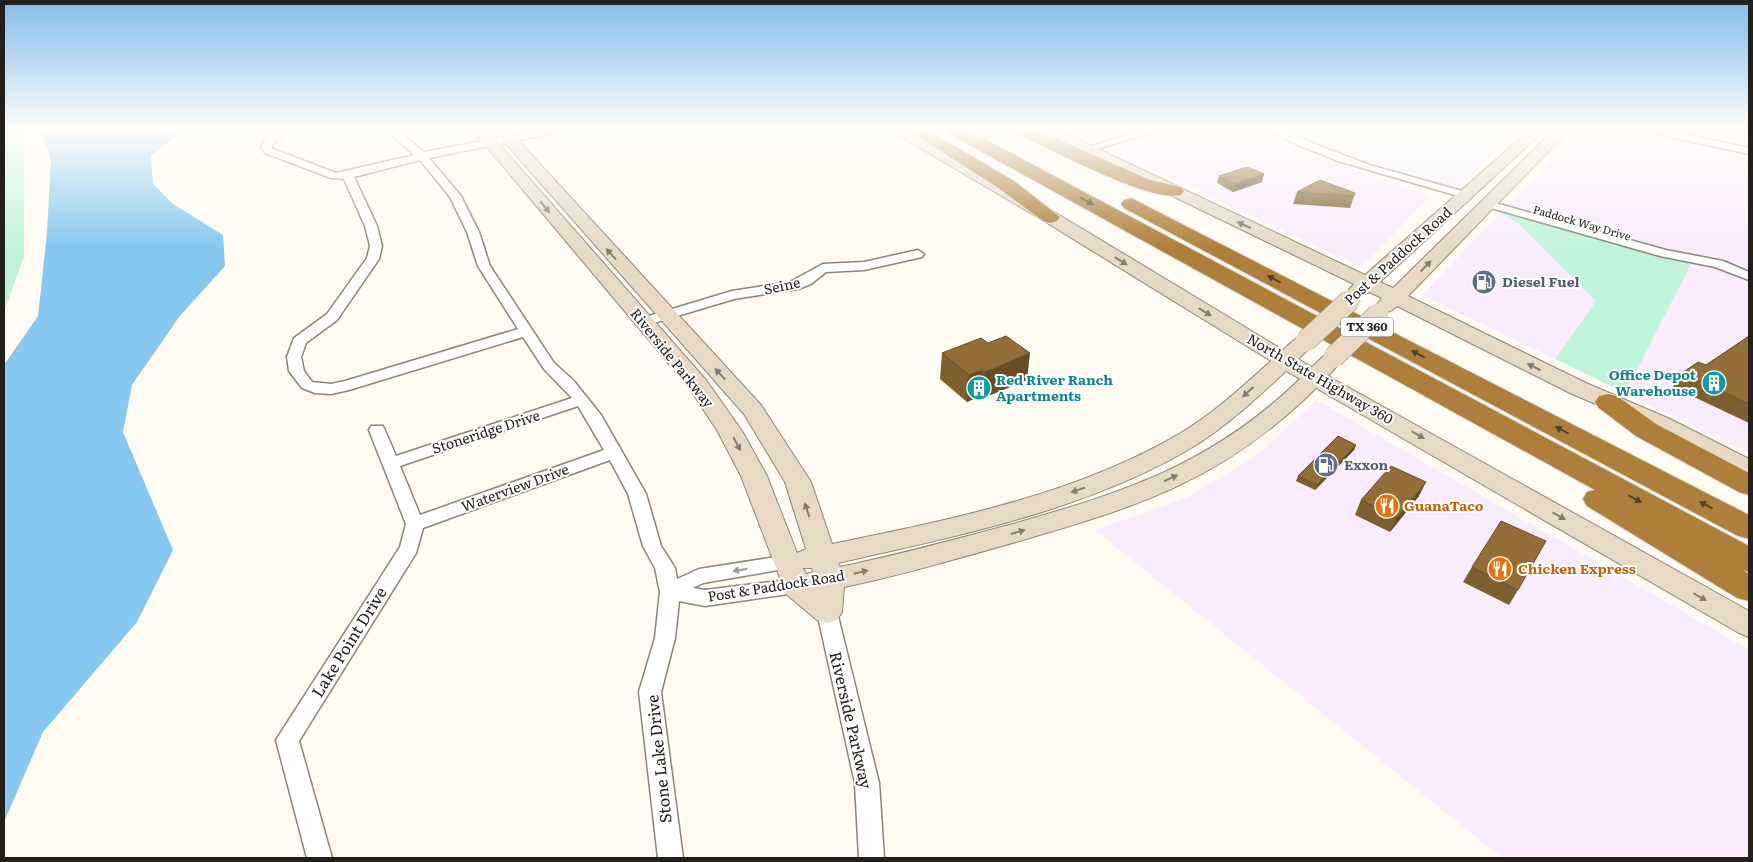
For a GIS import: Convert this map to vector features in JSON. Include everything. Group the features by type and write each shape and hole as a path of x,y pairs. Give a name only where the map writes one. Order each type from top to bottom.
{"highway":[{"path":"978,168 1050,217"},
{"name":"TX 360","path":"1026,168 1749,560"},
{"name":"TX 360","path":"1062,168 1749,528"},
{"path":"1109,168 1144,184 1174,191"},
{"path":"1377,359 1397,380 1749,589"},
{"path":"1608,402 1646,430 1749,485"}],"street":[{"path":"315,168 335,176 348,176 377,168"},
{"name":"Stone Lake Drive","path":"432,168 455,196 474,232 484,266 549,366 568,383 582,400 614,453 637,494 652,546 665,568 670,592 665,638 650,692 671,858"},
{"name":"Riverside Parkway","path":"524,168 644,322 698,385 730,430 754,476 792,574 826,612"},
{"name":"Riverside Parkway","path":"529,168 753,410 798,482 826,568 826,612 868,783 872,858"},
{"name":"North State Highway 360","path":"964,168 1050,217 1314,378 1749,625"},
{"path":"1126,168 1367,283 1608,402 1662,424 1749,469"},
{"name":"Paddock Way Drive","path":"1369,168 1401,179 1491,201 1664,253 1696,258 1749,276"},
{"name":"Post & Paddock Road","path":"826,568 969,522 1046,501 1110,477 1186,440 1223,415 1306,342 1367,283 1495,168"},
{"name":"Post & Paddock Road","path":"670,592 705,598 792,574 988,540 1074,516 1137,493 1186,472 1231,448 1274,416 1524,168"},
{"path":"348,176 371,226 376,246 373,258 351,287 332,317 299,341 294,357 297,372 307,385 315,388 331,389 349,385 526,331"},
{"name":"Seine","path":"644,322 732,295 793,286 806,281 823,268 864,266 918,254"},
{"name":"Stoneridge Drive","path":"391,464 582,400"},
{"path":"377,430 416,524"},
{"name":"Waterview Drive","path":"416,524 614,453"},
{"path":"1110,477 1137,493"},
{"name":"Lake Point Drive","path":"318,858 287,740 409,548 416,524"}],"shaded area":[{"path":"1149,168 1350,168 1431,196 1361,267"},
{"path":"1385,168 1479,168 1457,188"},
{"path":"1544,168 1749,168 1749,453 1625,393 1691,264 1503,211"},
{"path":"1500,213 1519,224 1596,301 1555,359 1422,295"},
{"path":"1316,400 1749,650 1749,858 1502,858 1095,530 1187,498 1259,454"}],"green space":[{"path":"4,168 24,168 24,256 4,312"},
{"path":"1503,211 1691,264 1625,393 1555,359 1596,301 1519,224 1500,213"}],"water":[{"path":"51,168 152,168 153,184 173,204 223,235 225,266 179,317 132,385 123,432 173,550 137,622 43,732 4,822 4,365 38,316 47,233"}],"building":[{"path":"1243,168 1250,168 1264,174 1235,184 1219,176"},
{"path":"1320,180 1355,193 1354,196 1297,192"},
{"path":"1006,336 1030,353 985,372 983,370 969,375 942,353 981,338 988,343"},
{"path":"1749,336 1749,404 1682,373 1698,362 1706,365"},
{"name":"Exxon","path":"1338,436 1356,445 1317,485 1298,476"},
{"path":"1391,466 1426,482 1397,518 1361,500"},
{"name":"Chicken Express","path":"1501,521 1546,541 1518,590 1472,567"}],"place":[{"name":"Diesel Fuel","path":"1484,282"},
{"name":"Office Depot Warehouse","path":"1714,383"},
{"name":"Red River Ranch Apartments","path":"979,388"},
{"name":"Exxon","path":"1326,465"},
{"name":"GuanaTaco","path":"1387,506"},
{"name":"Chicken Express","path":"1500,569"}]}
